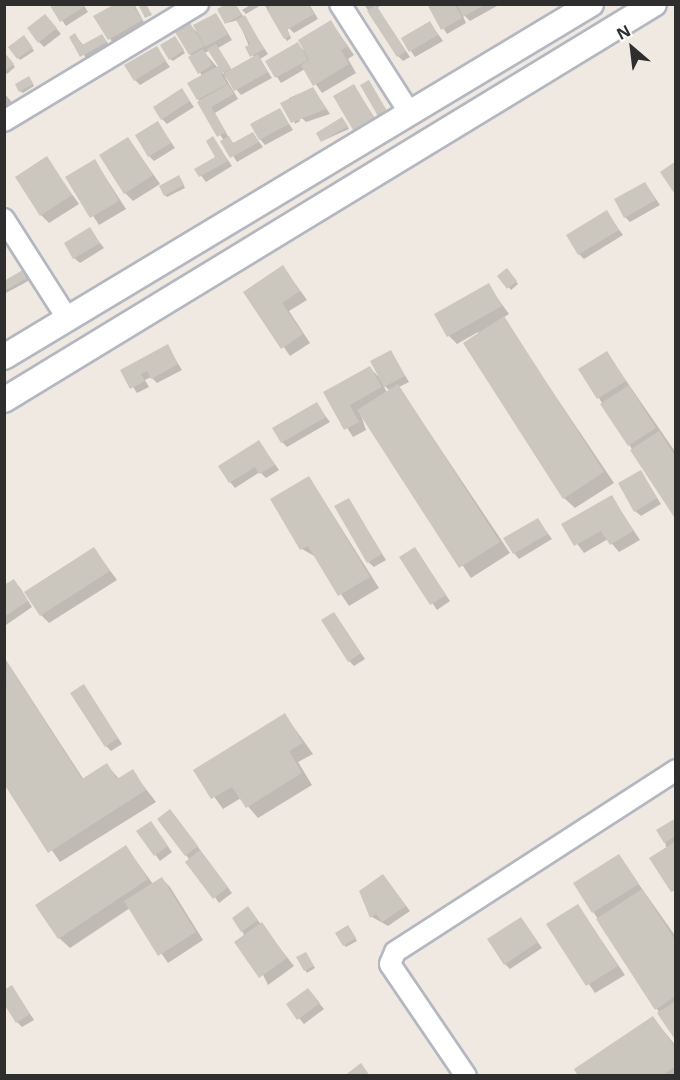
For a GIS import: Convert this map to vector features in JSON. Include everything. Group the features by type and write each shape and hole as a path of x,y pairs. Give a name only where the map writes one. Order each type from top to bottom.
{"street":[{"path":"4,121 198,4"},
{"path":"340,4 410,112"},
{"path":"4,357 591,4"},
{"path":"4,400 654,4"},
{"path":"4,219 67,318"},
{"path":"466,1076 393,970 395,952 675,770"}],"building":[{"path":"49,4 82,4 84,7 60,22"},
{"path":"138,4 146,4 152,15 145,18"},
{"path":"226,4 236,4 241,15 225,24 217,9"},
{"path":"273,4 308,4 314,14 287,30 290,36 284,39 267,10"},
{"path":"427,4 455,4 462,18 441,30"},
{"path":"457,4 486,4 463,17"},
{"path":"113,5 133,5 142,20 108,40 93,16"},
{"path":"376,5 406,51 397,57 367,11"},
{"path":"216,13 228,34 205,47 193,25"},
{"path":"45,14 57,28 38,43 27,28"},
{"path":"245,15 264,49 250,57 245,47 250,44 236,20"},
{"path":"331,20 347,47 341,50 349,64 313,86 301,65 309,60 298,40"},
{"path":"430,21 438,35 409,52 401,38"},
{"path":"190,23 204,46 189,55 175,32"},
{"path":"75,33 82,45 102,34 107,42 80,57 69,37"},
{"path":"24,35 33,48 17,59 8,47"},
{"path":"175,36 184,50 169,60 160,45"},
{"path":"298,42 308,60 275,78 265,61"},
{"path":"216,44 231,68 221,74 227,84 197,100 187,83 218,66 207,49"},
{"path":"157,46 166,61 134,81 124,65"},
{"path":"203,49 212,65 198,74 188,57"},
{"path":"4,52 14,64 4,72"},
{"path":"258,54 268,72 234,91 224,73"},
{"path":"29,76 33,84 19,92 15,84"},
{"path":"369,80 388,113 379,118 360,85"},
{"path":"228,84 234,94 211,107 226,132 217,137 197,102"},
{"path":"354,84 374,118 353,130 333,96"},
{"path":"313,87 326,109 291,123 280,103"},
{"path":"182,88 190,101 161,120 153,107"},
{"path":"280,108 289,124 259,140 250,124"},
{"path":"342,117 348,126 321,142 316,133"},
{"path":"158,121 171,143 148,157 135,135"},
{"path":"253,132 259,142 230,158 220,141 229,136 233,143"},
{"path":"213,136 228,161 199,177 194,169 215,157 206,141"},
{"path":"128,137 153,175 124,194 99,155"},
{"path":"47,156 72,195 40,216 15,177"},
{"path":"95,159 119,201 90,218 65,177"},
{"path":"676,161 676,196 660,172"},
{"path":"179,175 184,185 164,196 159,186"},
{"path":"645,182 656,200 624,218 614,199"},
{"path":"607,210 619,230 578,255 566,235"},
{"path":"90,227 100,243 73,259 64,243"},
{"path":"283,265 300,291 282,303 303,334 281,349 243,292"},
{"path":"26,268 31,276 4,291 4,281"},
{"path":"507,268 517,281 507,289 497,276"},
{"path":"489,283 502,306 447,337 434,314"},
{"path":"504,316 604,472 563,499 463,343"},
{"path":"168,344 178,364 151,379 147,371 141,374 145,381 130,389 120,370"},
{"path":"391,350 405,376 384,387 370,361"},
{"path":"607,351 626,381 597,399 578,369"},
{"path":"370,366 382,387 350,405 359,422 344,430 323,392"},
{"path":"398,384 500,542 459,568 357,410"},
{"path":"629,385 656,428 628,446 600,404"},
{"path":"317,402 326,417 281,443 272,428"},
{"path":"659,431 676,457 676,520 630,450"},
{"path":"259,440 275,465 259,474 255,467 229,483 218,466"},
{"path":"641,470 657,498 634,512 618,483"},
{"path":"309,476 370,577 338,596 308,546 300,550 270,499"},
{"path":"612,495 633,531 610,545 601,531 574,546 561,524"},
{"path":"349,498 382,554 367,563 334,506"},
{"path":"538,518 548,534 513,554 503,538"},
{"path":"94,547 110,571 40,616 24,592"},
{"path":"415,547 446,595 430,605 399,557"},
{"path":"14,579 28,601 4,617 4,585"},
{"path":"334,612 361,653 348,662 321,620"},
{"path":"7,662 82,779 107,763 117,779 133,769 146,790 48,853 4,784"},
{"path":"84,684 118,738 105,747 70,693"},
{"path":"285,713 303,743 289,751 302,773 246,808 232,787 211,799 193,770"},
{"path":"170,809 198,846 185,856 157,819"},
{"path":"676,818 676,836 664,843 656,830"},
{"path":"151,821 168,846 154,856 136,831"},
{"path":"676,841 676,890 671,892 649,858"},
{"path":"126,845 148,879 58,939 35,905"},
{"path":"200,850 228,887 213,899 185,862"},
{"path":"619,854 639,884 592,913 573,883"},
{"path":"383,874 406,906 382,922 376,914 370,918 359,891"},
{"path":"162,877 196,932 158,956 124,901"},
{"path":"642,889 676,941 676,996 655,1010 596,919"},
{"path":"578,904 618,966 586,986 546,924"},
{"path":"248,906 258,920 241,932 232,918"},
{"path":"521,917 538,942 504,965 487,939"},
{"path":"262,922 287,958 259,978 234,942"},
{"path":"348,925 356,938 343,946 335,933"},
{"path":"306,952 314,966 304,971 296,957"},
{"path":"12,985 30,1014 16,1023 4,1004 4,990"},
{"path":"308,988 320,1003 297,1020 286,1004"},
{"path":"676,1001 676,1041 657,1013"},
{"path":"653,1016 676,1049 676,1066 661,1076 578,1076 574,1069"},
{"path":"361,1063 370,1076 344,1076"}]}
